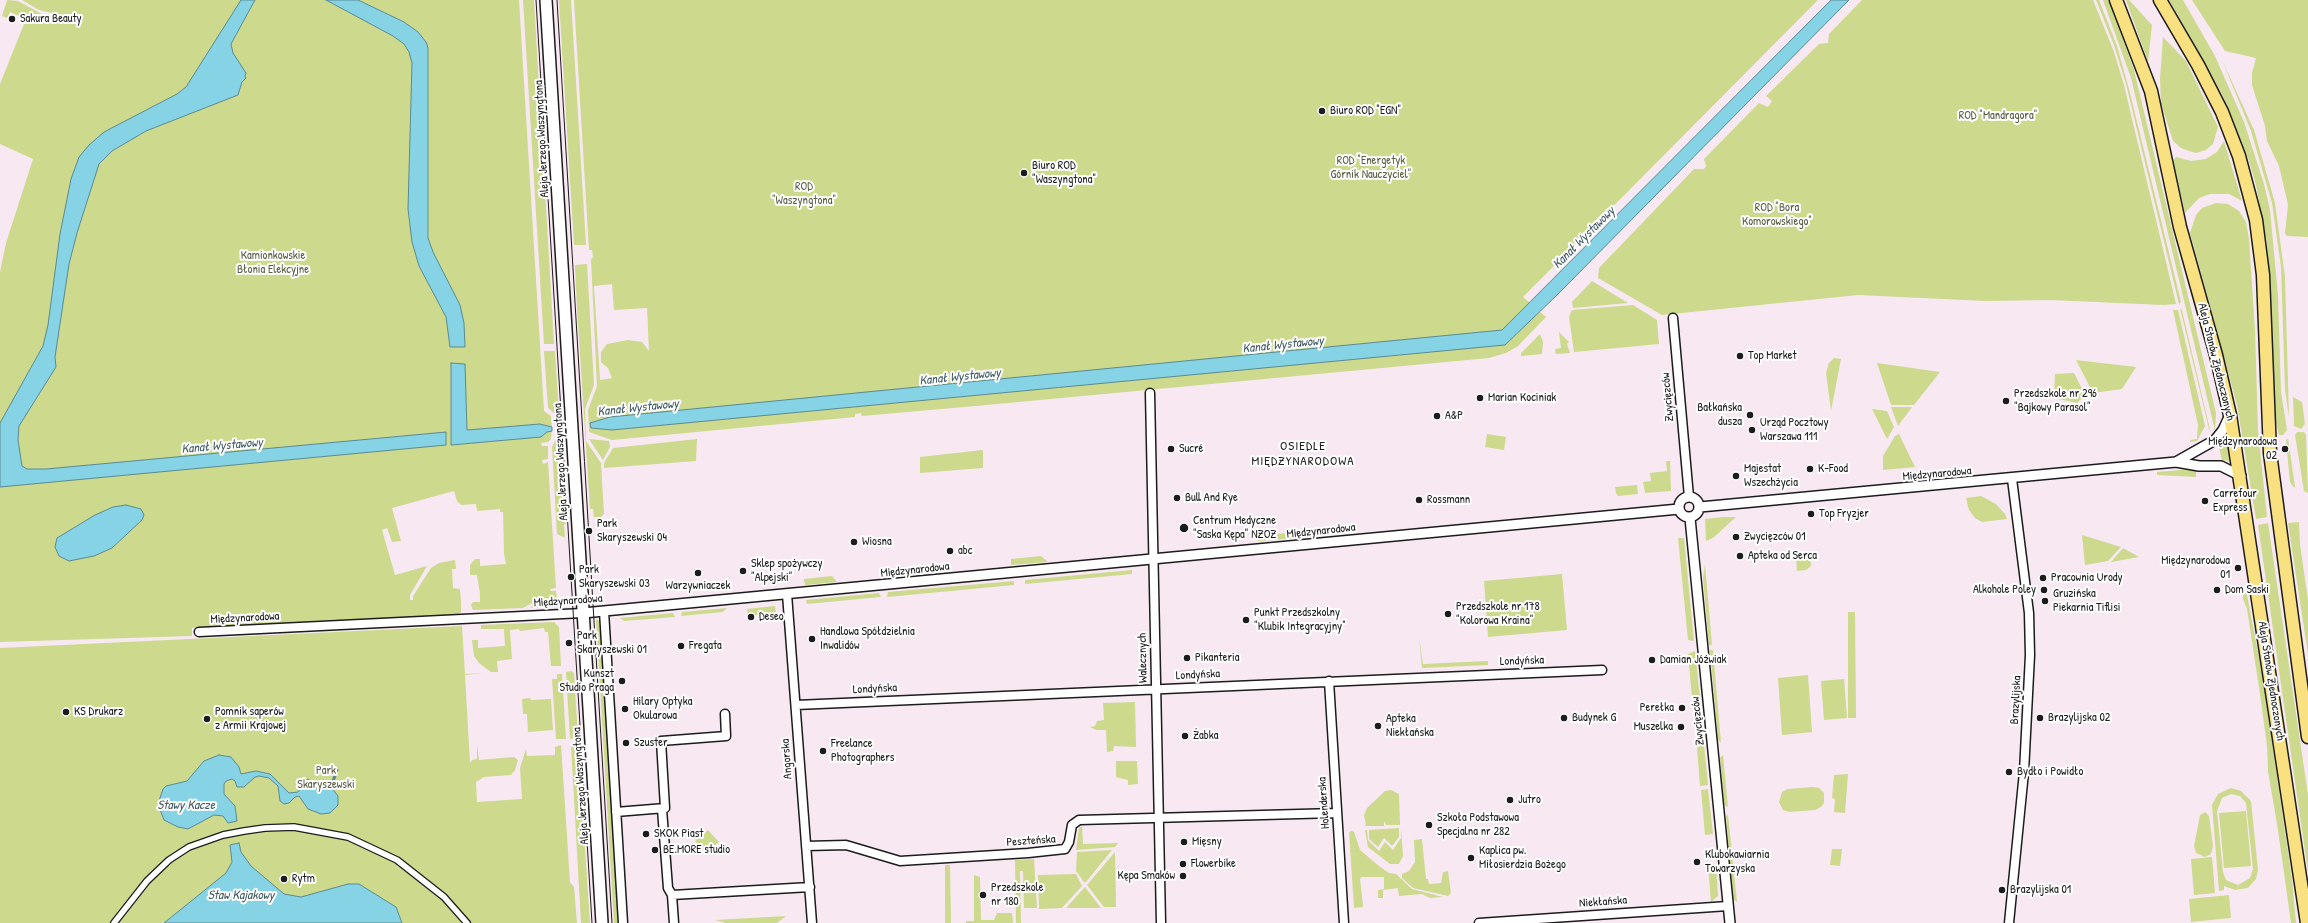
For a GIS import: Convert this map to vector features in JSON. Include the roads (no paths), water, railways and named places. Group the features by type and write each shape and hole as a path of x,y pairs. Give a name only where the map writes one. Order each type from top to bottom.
{"main road":[{"name":"Aleja Jerzego Waszyngtona","path":"546,0 602,923"},
{"name":"Aleja Stanów Zjednoczonych","path":"2116,0 2150,91 2180,227 2216,355 2230,415 2241,476 2307,923"},
{"path":"2160,0 2198,65 2222,112 2239,156 2256,220 2264,289 2270,453 2308,737"}],"street":[{"name":"Zwycięzców","path":"1673,318 1689,497"},
{"name":"Walecznych","path":"1150,393 1161,923"},
{"name":"Międzynarodowa","path":"2176,462 2215,440 2224,430 2230,415"},
{"name":"Międzynarodowa","path":"1700,507 2012,479 2176,462 2199,466 2221,466 2241,476"},
{"name":"Brazylijska","path":"2009,923 2024,772 2030,655 2029,613 2012,479"},
{"path":"1689,497 1696,499 1700,507 1698,514 1690,518 1682,515 1679,509 1682,499 1689,497"},
{"name":"Międzynarodowa","path":"199,632 583,613 1679,509"},
{"name":"Zwycięzców","path":"1690,518 1730,923"},
{"name":"Angorska","path":"787,594 812,923"},
{"path":"604,611 623,923"},
{"name":"Londyńska","path":"796,705 1329,680 1602,670"},
{"name":"Holenderska","path":"1329,680 1336,813 1344,923"},
{"path":"674,923 672,895 668,888 662,809 665,808 661,741 726,736 725,714"},
{"path":"616,812 662,809"},
{"name":"Peszteńska","path":"806,846 846,845 900,861 1062,851 1068,846 1072,825 1076,821 1158,817 1336,813"},
{"path":"114,923 152,877 169,860 189,847 223,835 244,831 265,828 294,827 348,837 391,857 433,888 468,923"},
{"path":"672,895 810,887"},
{"name":"Niekłańska","path":"1479,923 1728,906"}],"water":[{"path":"241,0 255,0 231,44 233,53 246,73 246,78 242,82 238,95 146,131 112,151 99,164 77,233 69,264 55,357 56,367 19,426 18,440 22,466 27,469 46,469 446,432 446,445 0,487 0,423 43,346 48,325 60,234 71,179 79,157 89,145 104,132 177,94 186,87"},
{"path":"326,0 358,0 404,22 418,32 426,42 428,48 428,238 433,252 460,305 464,323 465,347 450,347 446,317 419,266 412,242 408,209 412,63 409,52 404,44 393,36"},
{"path":"1831,0 1849,0 1557,295 1505,345 612,430 591,428 590,423 610,417 1502,330"},
{"path":"451,363 465,364 467,430 540,424 552,427 552,431 547,432 541,437 451,445"},
{"path":"126,505 141,509 144,515 142,520 112,548 94,556 69,561 59,556 55,547 57,538 95,515 113,507"},
{"name":"Stawy Kacze","path":"219,755 231,757 239,767 241,774 256,771 270,774 289,793 298,792 307,779 311,781 316,788 325,786 331,787 338,796 338,805 330,813 321,814 308,809 299,796 295,797 289,803 284,804 280,801 278,786 269,778 259,776 255,777 244,787 237,787 235,781 232,779 226,781 224,784 224,794 235,806 237,821 228,823 223,816 214,815 188,829 178,827 164,820 158,804 163,789 166,786 187,781 204,761"},
{"name":"Staw Kajakowy","path":"239,843 241,852 251,866 284,894 301,897 348,884 359,884 396,907 402,923 164,923 226,873 232,862 230,845"}],"waterway":[{"path":"331,787 337,770"}],"tram line":[{"path":"536,0 592,923"},
{"path":"557,0 612,923"}],"place":[{"name":"Sakura Beauty","path":"12,19"},
{"name":"Biuro ROD \"EGN\"","path":"1322,111"},
{"name":"Biuro ROD \"Waszyngtona\"","path":"1024,173"},
{"name":"Top Market","path":"1740,356"},
{"name":"Marian Kociniak","path":"1480,398"},
{"name":"Przedszkole nr 296 \"Bajkowy Parasol\"","path":"2006,401"},
{"name":"Bałkańska dusza","path":"1750,415"},
{"name":"A&P","path":"1437,416"},
{"name":"Urząd Pocztowy Warszawa 111","path":"1752,430"},
{"name":"Sucré","path":"1171,449"},
{"name":"Międzynarodowa 02","path":"2285,449"},
{"name":"K-Food","path":"1810,469"},
{"name":"Majestat Wszechżycia","path":"1736,476"},
{"name":"Bull And Rye","path":"1177,498"},
{"name":"Rossmann","path":"1419,500"},
{"name":"Carrefour Express","path":"2205,501"},
{"name":"Top Fryzjer","path":"1811,514"},
{"name":"Centrum Medyczne \"Saska Kępa\" NZOZ","path":"1184,528"},
{"name":"Park Skaryszewski 04","path":"589,531"},
{"name":"Zwycięzców 01","path":"1736,537"},
{"name":"Wiosna","path":"854,542"},
{"name":"abc","path":"950,551"},
{"name":"Apteka od Serca","path":"1740,556"},
{"name":"Międzynarodowa 01","path":"2238,568"},
{"name":"Sklep spożywczy \"Alpejski\"","path":"743,571"},
{"name":"Warzywniaczek","path":"698,573"},
{"name":"Park Skaryszewski 03","path":"571,577"},
{"name":"Pracownia Urody","path":"2043,578"},
{"name":"Alkohole Poley","path":"2044,590"},
{"name":"Dom Saski","path":"2217,590"},
{"name":"Gruzińska Piekarnia Tiflisi","path":"2045,601"},
{"name":"Przedszkole nr 178 \"Kolorowa Kraina\"","path":"1448,614"},
{"name":"Deseo","path":"751,617"},
{"name":"Punkt Przedszkolny \"Klubik Integracyjny\"","path":"1246,620"},
{"name":"Handlowa Spółdzielnia Inwalidów","path":"812,639"},
{"name":"Park Skaryszewski 01","path":"569,643"},
{"name":"Fregata","path":"681,646"},
{"name":"Pikanteria","path":"1187,658"},
{"name":"Damian Jóźwiak","path":"1652,660"},
{"name":"Kunszt Studio Praga","path":"622,681"},
{"name":"Perełka","path":"1682,708"},
{"name":"Hilary Optyka Okularowa","path":"625,709"},
{"name":"KS Drukarz","path":"66,712"},
{"name":"Budynek G","path":"1564,718"},
{"name":"Brazylijska 02","path":"2040,718"},
{"name":"Pomnik saperów z Armii Krajowej","path":"207,719"},
{"name":"Apteka Niekłańska","path":"1378,726"},
{"name":"Muszelka","path":"1681,727"},
{"name":"Żabka","path":"1185,736"},
{"name":"Szuster","path":"626,743"},
{"name":"Freelance Photographers","path":"823,751"},
{"name":"Bydło i Powidło","path":"2009,772"},
{"name":"Jutro","path":"1510,800"},
{"name":"Szkoła Podstawowa Specjalna nr 282","path":"1429,825"},
{"name":"SKOK Piast","path":"646,834"},
{"name":"Mięsny","path":"1184,842"},
{"name":"BE.MORE studio","path":"655,850"},
{"name":"Kaplica pw. Miłosierdzia Bożego","path":"1471,858"},
{"name":"Klubokawiarnia Towarzyska","path":"1697,862"},
{"name":"Flowerbike","path":"1183,864"},
{"name":"Kępa Smaków","path":"1183,876"},
{"name":"Rytm","path":"284,879"},
{"name":"Brazylijska 01","path":"2002,890"},
{"name":"Przedszkole nr 180","path":"983,895"}],"district":[{"name":"OSIEDLE MIĘDZYNARODOWA","path":"1303,454"}],"park label":[{"name":"ROD \"Mandragora\"","path":"1998,116"},
{"name":"ROD \"Energetyk Górnik Nauczyciel\"","path":"1371,168"},
{"name":"ROD \"Waszyngtona\"","path":"804,194"},
{"name":"ROD \"Bora Komorowskiego\"","path":"1777,215"},
{"name":"Kamionkowskie Błonia Elekcyjne","path":"273,263"},
{"name":"Park Skaryszewski","path":"326,778"}],"water label":[{"name":"Kanał Wystawowy","path":"1584,238"},
{"name":"Kanał Wystawowy","path":"1283,345"},
{"name":"Kanał Wystawowy","path":"960,377"},
{"name":"Kanał Wystawowy","path":"638,408"},
{"name":"Kanał Wystawowy","path":"222,446"}]}
